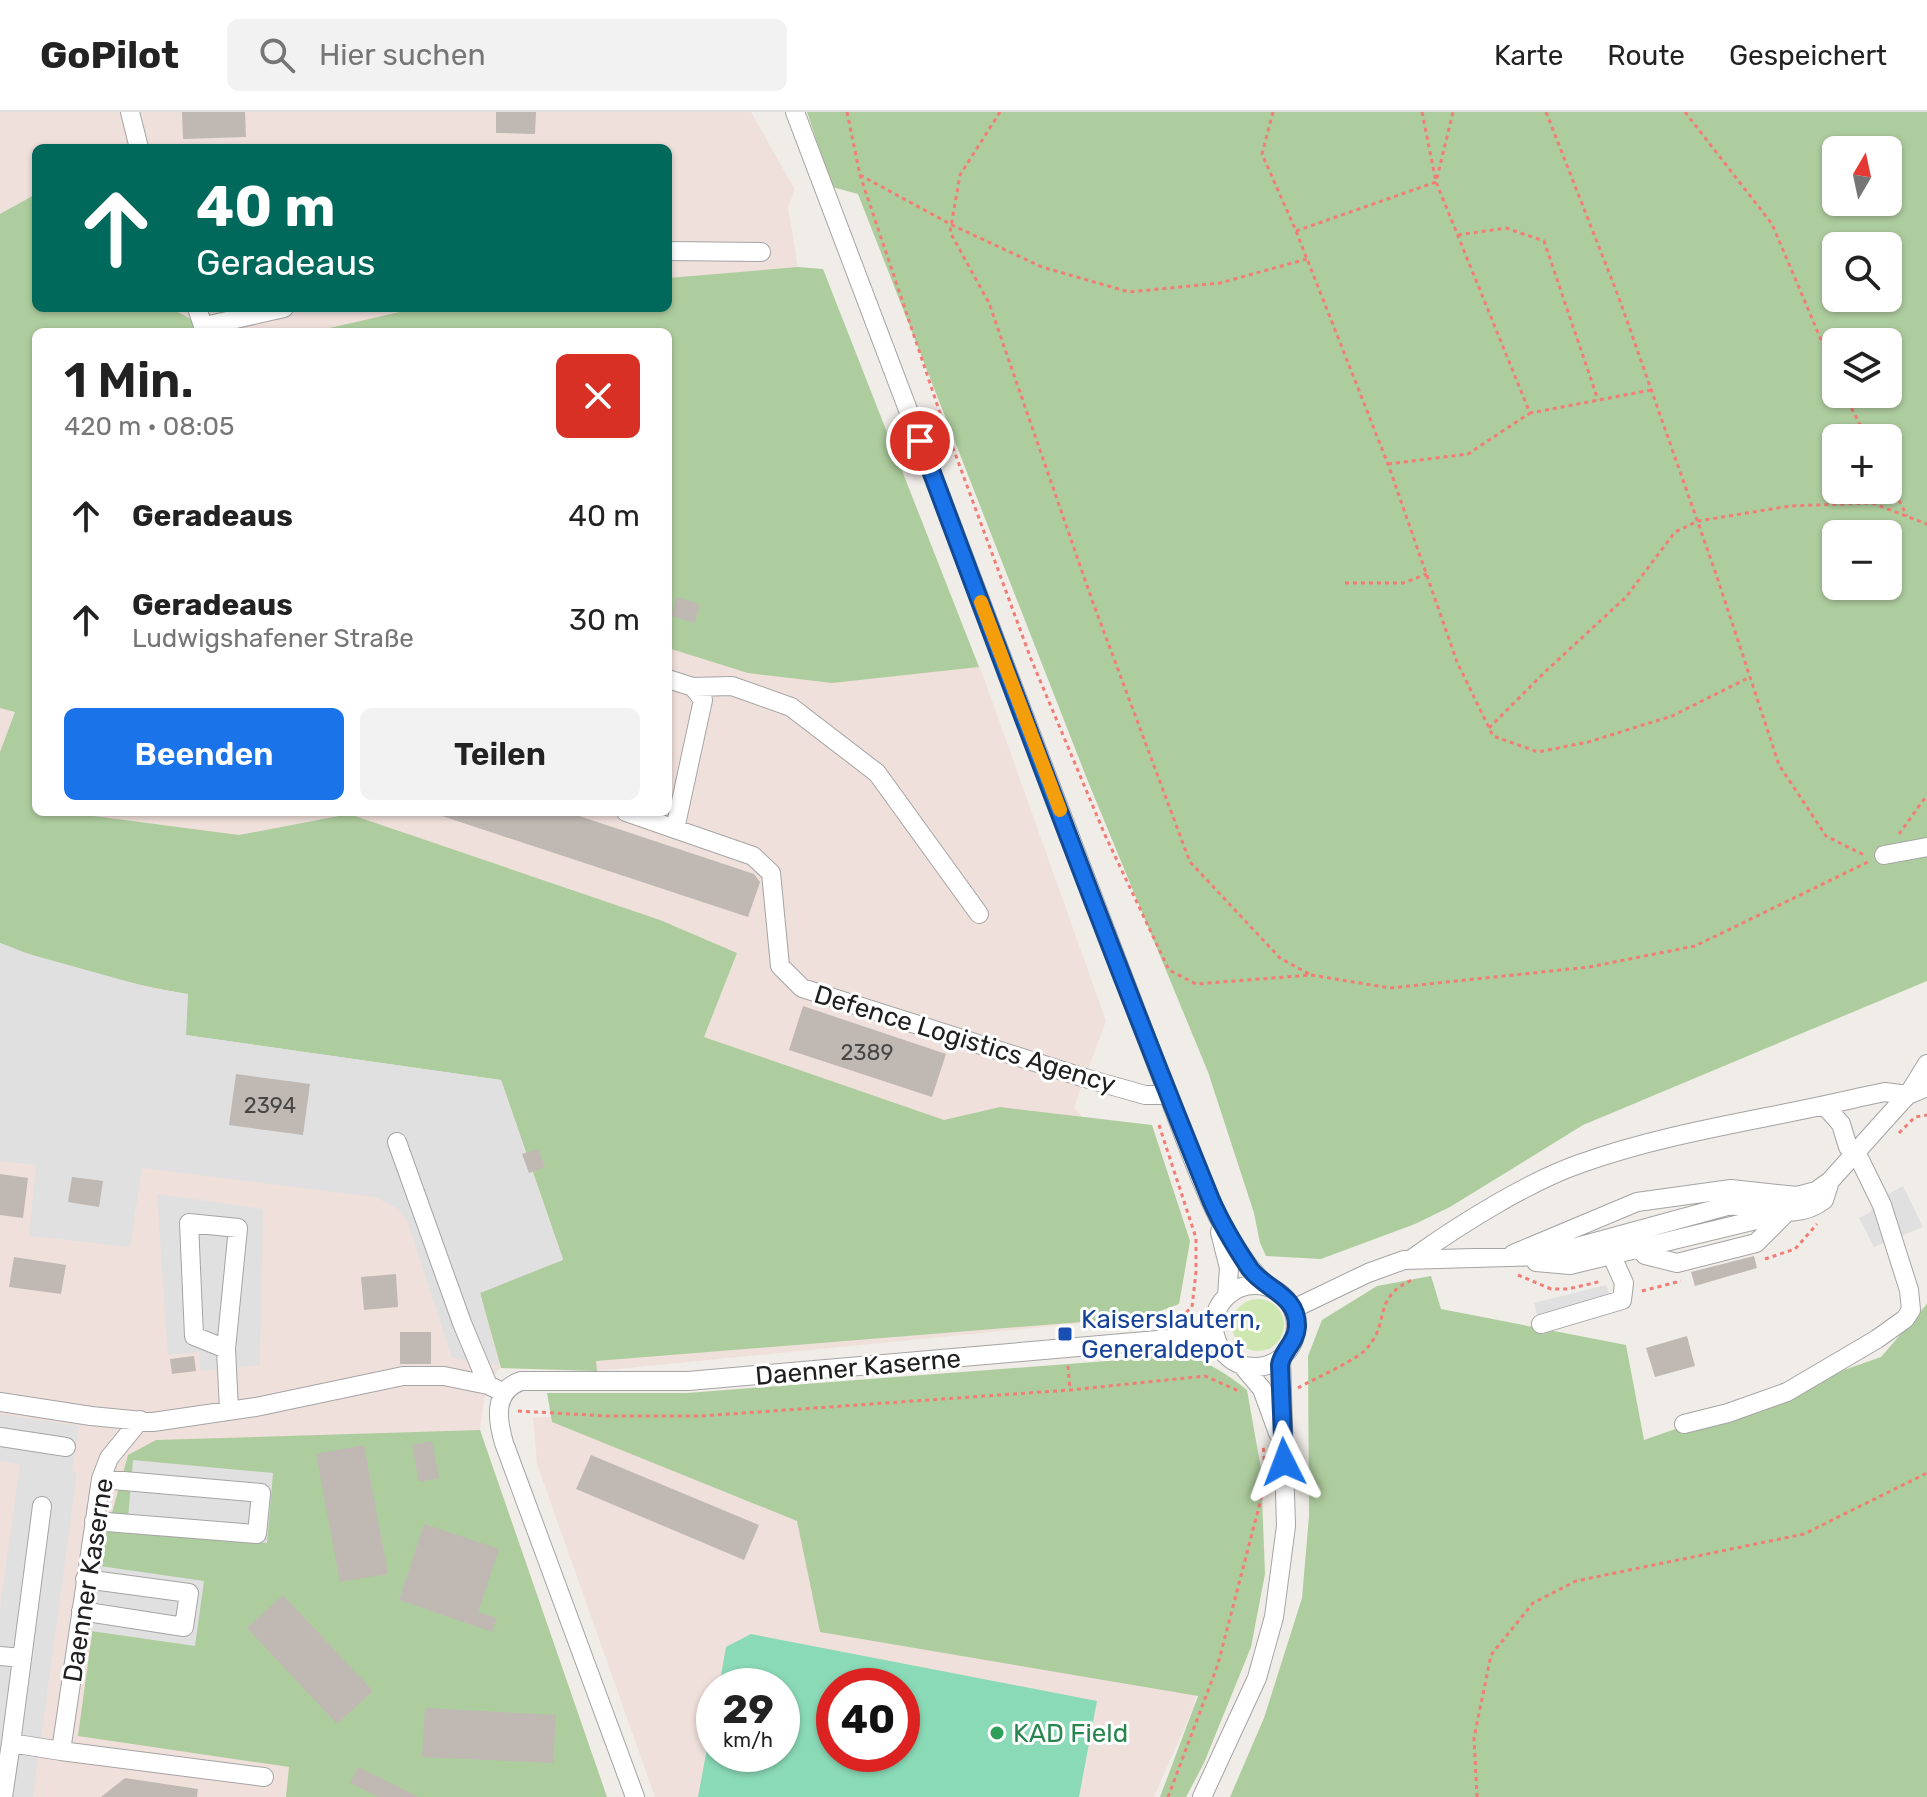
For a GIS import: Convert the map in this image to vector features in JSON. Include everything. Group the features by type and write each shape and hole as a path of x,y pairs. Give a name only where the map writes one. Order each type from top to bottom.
{"street":[{"path":"130,112 138,144"},
{"path":"795,112 1159,1095 1214,1206 1249,1266 1267,1286 1283,1295 1293,1309 1297,1324 1295,1338 1281,1358 1259,1367 1241,1364"},
{"path":"672,251 761,252"},
{"path":"209,328 269,312"},
{"path":"672,680 693,687 732,686 791,707 877,773 979,914"},
{"path":"675,829 703,700 693,687"},
{"name":"Defence Logistics Agency","path":"638,816 753,856 771,873 780,966 802,988 1159,1095"},
{"path":"1884,855 1927,847"},
{"path":"1511,1255 1637,1202 1731,1189 1797,1196 1816,1191 1830,1181 1908,1095 1927,1064"},
{"path":"1293,1309 1368,1273 1413,1258 1553,1174 1581,1163 1655,1141 1885,1092 1908,1095 1927,1087"},
{"path":"1684,1424 1728,1413 1787,1392 1905,1319 1911,1310 1909,1290 1882,1205 1856,1152 1848,1147 1841,1124 1825,1106"},
{"path":"397,1142 462,1323 496,1389 504,1443 635,1797"},
{"path":"1511,1255 1550,1265 1587,1261 1804,1211 1824,1200 1830,1181"},
{"path":"1662,1198 1667,1224"},
{"path":"1413,1258 1457,1260 1511,1255 1544,1256 1727,1206 1742,1205 1786,1213"},
{"path":"1214,1206 1229,1268 1227,1296 1216,1313 1215,1335 1223,1351 1241,1364 1262,1389 1282,1443"},
{"path":"1587,1261 1600,1267 1645,1255 1677,1263 1756,1243 1786,1213"},
{"path":"226,1349 194,1336 189,1223 238,1228 226,1349 229,1410"},
{"path":"1541,1324 1622,1300 1624,1283 1615,1263"},
{"path":"1227,1296 1249,1285 1267,1286"},
{"name":"Daenner Kaserne","path":"496,1389 521,1381 688,1381 1215,1335"},
{"path":"1202,1797 1257,1678 1274,1617 1286,1526 1281,1358"},
{"path":"0,1402 153,1422 403,1376 444,1376 496,1389"},
{"name":"Daenner Kaserne","path":"61,1751 101,1479 109,1458 140,1420"},
{"path":"0,1437 66,1447"},
{"path":"94,1521 257,1534 261,1493 101,1479"},
{"name":"Daenner Kaserne","path":"3,1797 42,1506"},
{"path":"81,1611 184,1627 189,1593 85,1579"},
{"name":"Daenner Kaserne","path":"0,1656 22,1658"},
{"path":"11,1743 264,1777"}],"path":[{"path":"847,112 860,175 939,410 1031,659 1105,835 1169,970 1196,984 1311,975 1390,988 1589,967 1695,946 1872,860 1826,836 1779,765 1652,390 1546,112"},
{"path":"1000,112 960,175 950,232 989,303 1092,600 1190,862 1280,958 1311,975"},
{"path":"1273,112 1262,154 1296,231 1388,464 1457,662 1493,736 1538,752 1588,742 1672,716 1750,677"},
{"path":"1422,112 1436,182 1530,413"},
{"path":"1436,182 1453,112"},
{"path":"1685,112 1772,224 1822,342"},
{"path":"860,175 952,225 1042,267 1129,292 1220,283 1307,259"},
{"path":"1296,231 1436,182"},
{"path":"1458,235 1506,228 1544,241 1598,400"},
{"path":"1388,464 1468,454 1530,413 1652,390"},
{"path":"1489,728 1626,597 1675,532 1698,521 1790,506 1872,503 1927,524"},
{"path":"1901,504 1907,516"},
{"path":"1345,583 1403,583 1427,574"},
{"path":"1884,855 1927,795"},
{"path":"1152,1322 1181,1317 1192,1307 1196,1272 1196,1238 1159,1095"},
{"path":"1288,1393 1366,1351 1376,1337 1384,1304 1390,1295 1419,1275 1413,1258"},
{"path":"1068,1362 1070,1390"},
{"path":"517,1411 607,1416 701,1416 1070,1390 1205,1376 1249,1397"},
{"path":"1168,1797 1218,1664 1262,1495 1265,1469 1262,1439"},
{"path":"1477,1797 1474,1738 1491,1655 1533,1603 1576,1581 1804,1534 1927,1473"}],"shaded area":[{"path":"0,112 751,112 795,190 788,207 798,267 981,670 1106,1021 1074,1107 1190,1241 1179,1304 1144,1317 597,1371 498,1370 485,1393 480,1430 607,1797 0,1797 0,708 15,712 32,793 32,816 672,816 672,328 110,328 100,312 672,312 672,144 32,144 32,286 0,276"},
{"path":"0,943 25,953 151,988 188,994 186,1035 501,1080 563,1260 480,1293 499,1365 452,1358 407,1220 398,1209 375,1197 142,1168 130,1247 29,1236 36,1165 0,1161"},
{"path":"1903,1186 1923,1227 1874,1247 1859,1218 1869,1213 1885,1196"},
{"path":"157,1194 263,1209 260,1365 201,1371 199,1352 168,1355"},
{"path":"1606,1285 1617,1312 1542,1334 1534,1303"},
{"path":"0,1414 79,1426 72,1472 77,1473 33,1797 0,1797 0,1609 20,1465 0,1461"},
{"path":"533,1418 650,1423 1228,1559 1193,1708 1154,1797 655,1797 537,1464"},
{"path":"133,1460 273,1473 267,1543 127,1530"},
{"path":"100,1566 204,1581 195,1646 91,1631"}],"green space":[{"path":"807,112 1927,112 1927,981 1583,1125 1450,1207 1415,1224 1321,1259 1266,1256 1208,1072 1087,779 858,194 832,187"},
{"path":"32,196 32,312 178,312 208,328 32,328 32,816 94,816 239,835 339,816 355,816 660,920 737,953 704,1037 944,1120 1000,1107 1152,1125 1190,1241 1179,1304 1144,1317 596,1361 597,1371 501,1368 480,1293 563,1259 501,1080 185,1035 187,994 92,973 0,943 0,752 15,712 0,708 0,214"},
{"path":"798,267 823,269 979,667 832,683 748,673 672,649 672,328 330,328 400,312 672,312 672,278"},
{"path":"1431,1276 1441,1309 1626,1345 1644,1440 1881,1357 1927,1304 1927,1797 1230,1797 1264,1718 1302,1598 1309,1516 1308,1356 1322,1320 1377,1286"},
{"path":"1258,1299 1276,1307 1284,1325 1276,1343 1258,1351 1240,1343 1232,1325 1240,1307"},
{"path":"1185,1355 1218,1370 1247,1390 1261,1469 1265,1574 1251,1647 1204,1763 1186,1797 1160,1797 1198,1696 820,1632 797,1521 552,1422 547,1393 687,1393"},
{"path":"480,1430 607,1797 286,1797 289,1767 78,1736 105,1538 128,1455 156,1440"},
{"name":"KAD Field","path":"751,1634 1097,1701 1079,1797 698,1797 703,1772 800,1772 800,1668 722,1668 726,1647"}],"building":[{"path":"182,112 245,112 246,137 183,139"},
{"path":"496,112 536,112 535,134 496,133"},
{"path":"677,597 700,604 695,623 672,616"},
{"path":"442,816 579,816 754,874 760,882 748,917"},
{"path":"803,1006 946,1054 932,1097 789,1050"},
{"path":"236,1074 310,1084 303,1135 229,1125"},
{"path":"538,1149 545,1167 529,1173 522,1154"},
{"path":"0,1174 28,1178 23,1218 0,1215"},
{"path":"72,1177 103,1181 99,1207 68,1202"},
{"path":"1754,1256 1757,1268 1695,1286 1691,1272"},
{"path":"14,1257 66,1265 61,1294 9,1287"},
{"path":"396,1274 398,1307 364,1310 361,1277"},
{"path":"400,1332 431,1332 431,1364 400,1364"},
{"path":"1687,1336 1695,1366 1655,1377 1646,1348"},
{"path":"194,1356 196,1371 172,1374 170,1359"},
{"path":"432,1441 439,1478 419,1482 412,1445"},
{"path":"364,1445 388,1574 340,1582 316,1454"},
{"path":"591,1455 759,1525 744,1560 576,1489"},
{"path":"424,1524 499,1549 478,1612 497,1618 492,1632 399,1600"},
{"path":"283,1595 373,1691 337,1724 247,1628"},
{"path":"425,1708 556,1715 553,1763 422,1757"},
{"path":"358,1767 419,1797 379,1797 350,1783"},
{"path":"125,1778 198,1789 197,1797 101,1797"}],"slow traffic":[{"path":"981,602 1060,810"}],"place":[{"name":"Kaiserslautern, Generaldepot","path":"1065,1334"},
{"name":"KAD Field","path":"997,1733"}],"route":[{"path":"920,441 1168,1095 1214,1206 1254,1273 1286,1298 1295,1314 1295,1338 1281,1358 1280,1365 1284,1462"}]}
